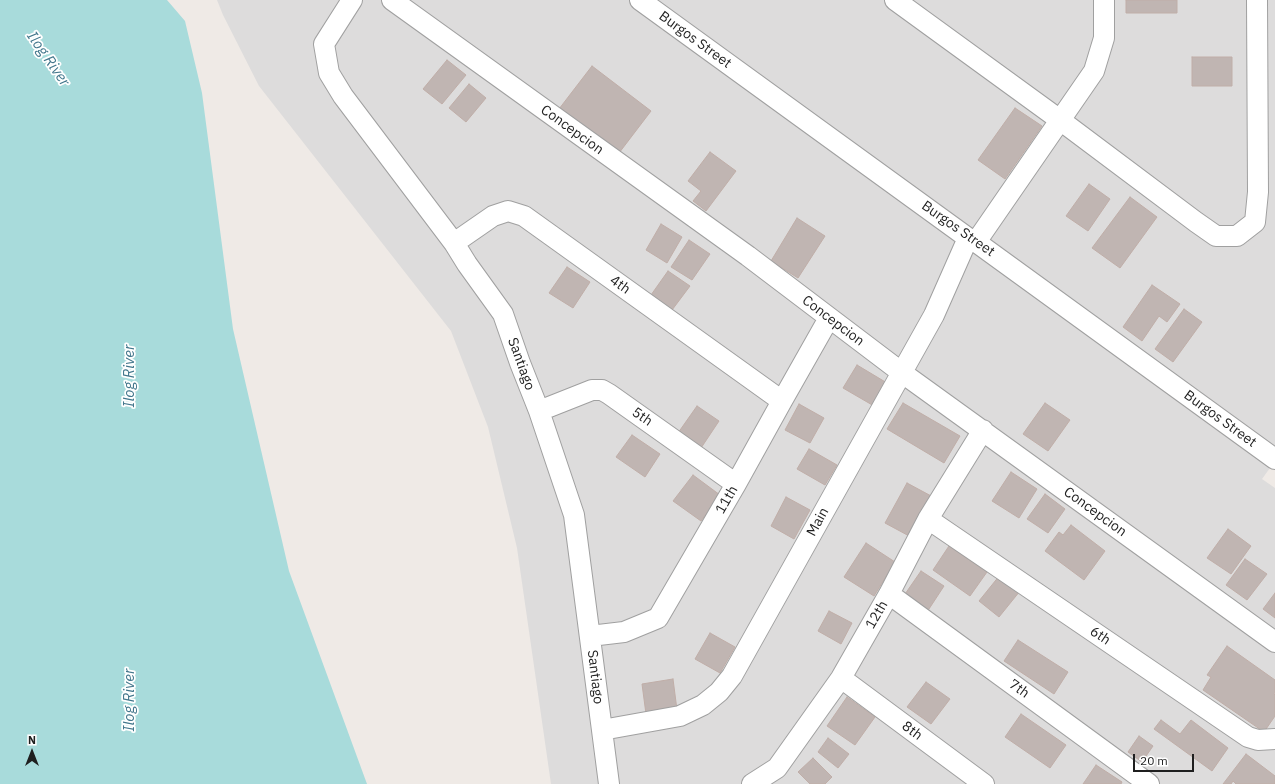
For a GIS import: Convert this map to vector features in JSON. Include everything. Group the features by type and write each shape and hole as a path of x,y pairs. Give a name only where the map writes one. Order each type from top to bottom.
{"street":[{"name":"Santiago","path":"352,0 324,44 329,73 343,96 454,243 467,264 503,314 539,411 574,515 609,784"},
{"name":"Concepcion","path":"392,0 741,252 902,372 1275,642"},
{"name":"Burgos Street","path":"640,0 1275,459"},
{"path":"895,0 1216,236 1237,236 1255,222 1258,192 1257,0"},
{"name":"Main","path":"602,730 680,716 702,705 719,692 732,676 934,315 972,240 1094,71 1104,38 1104,0"},
{"name":"4th","path":"454,243 492,216 508,211 524,216 782,401"},
{"name":"11th","path":"590,636 624,632 658,618 736,484 829,318"},
{"name":"5th","path":"539,411 592,390 602,390 736,484"},
{"name":"12th","path":"752,784 777,768 841,678 889,594 928,519 982,430"},
{"name":"6th","path":"928,519 1248,737 1258,740 1275,739"},
{"name":"7th","path":"889,594 1149,784"},
{"name":"8th","path":"841,678 984,784"}],"shaded area":[{"path":"217,0 1275,0 1275,461 1262,479 1275,488 1275,784 551,784 517,548 488,427 451,331 259,86"}],"water":[{"name":"Ilog River","path":"0,0 167,0 185,21 202,93 233,329 289,571 367,784 0,784"}],"building":[{"path":"1126,0 1177,0 1177,13 1126,13"},
{"path":"1192,57 1232,57 1232,86 1192,86"},
{"path":"447,60 466,75 442,104 423,89"},
{"path":"592,66 651,111 619,153 559,109"},
{"path":"469,84 486,98 466,122 449,108"},
{"path":"1015,108 1042,126 1005,179 978,160"},
{"path":"710,152 736,171 706,211 693,201 701,191 688,181"},
{"path":"1089,184 1110,199 1088,231 1066,216"},
{"path":"1130,197 1157,217 1120,268 1092,248"},
{"path":"797,218 825,236 798,278 771,261"},
{"path":"661,224 682,237 667,263 646,250"},
{"path":"689,240 710,254 692,280 671,267"},
{"path":"567,267 590,282 573,308 549,293"},
{"path":"668,271 690,286 672,310 651,295"},
{"path":"1152,285 1180,304 1167,322 1159,316 1142,341 1123,327"},
{"path":"1184,309 1202,322 1173,362 1155,349"},
{"path":"857,365 887,383 874,406 843,388"},
{"path":"903,403 960,436 944,463 887,429"},
{"path":"1045,403 1070,420 1048,451 1023,434"},
{"path":"799,404 824,418 810,443 785,430"},
{"path":"697,406 719,421 701,448 678,433"},
{"path":"632,435 660,454 645,477 616,457"},
{"path":"809,449 837,465 825,485 797,469"},
{"path":"1011,472 1037,489 1019,518 992,501"},
{"path":"693,475 720,495 701,521 673,501"},
{"path":"907,483 933,497 911,537 885,523"},
{"path":"1045,494 1065,509 1048,533 1027,519"},
{"path":"786,497 810,510 794,539 771,526"},
{"path":"1071,525 1105,551 1084,580 1045,551 1059,532 1063,535"},
{"path":"1228,529 1251,546 1231,574 1207,558"},
{"path":"866,543 895,562 874,596 844,577"},
{"path":"949,546 987,572 970,596 933,570"},
{"path":"1245,559 1267,574 1247,600 1226,585"},
{"path":"921,571 944,586 927,612 903,597"},
{"path":"1000,575 1020,591 999,617 979,601"},
{"path":"1275,593 1275,618 1263,609"},
{"path":"829,611 852,623 841,644 818,631"},
{"path":"710,633 735,647 720,673 695,659"},
{"path":"1018,640 1068,672 1054,694 1004,661"},
{"path":"1227,646 1275,680 1275,716 1264,732 1203,690 1211,677 1207,675"},
{"path":"673,679 677,710 646,714 642,684"},
{"path":"926,682 950,699 931,724 907,707"},
{"path":"847,697 875,717 855,745 827,726"},
{"path":"1021,714 1066,745 1050,768 1005,737"},
{"path":"1161,720 1180,734 1191,720 1228,748 1212,771 1154,729"},
{"path":"1139,736 1153,746 1142,762 1128,752"},
{"path":"828,738 849,754 838,768 818,752"},
{"path":"1246,754 1275,776 1275,784 1236,784 1233,781 1231,784 1223,784"},
{"path":"813,758 832,777 825,784 810,784 798,772"},
{"path":"1096,765 1122,782 1121,784 1083,784"}]}
